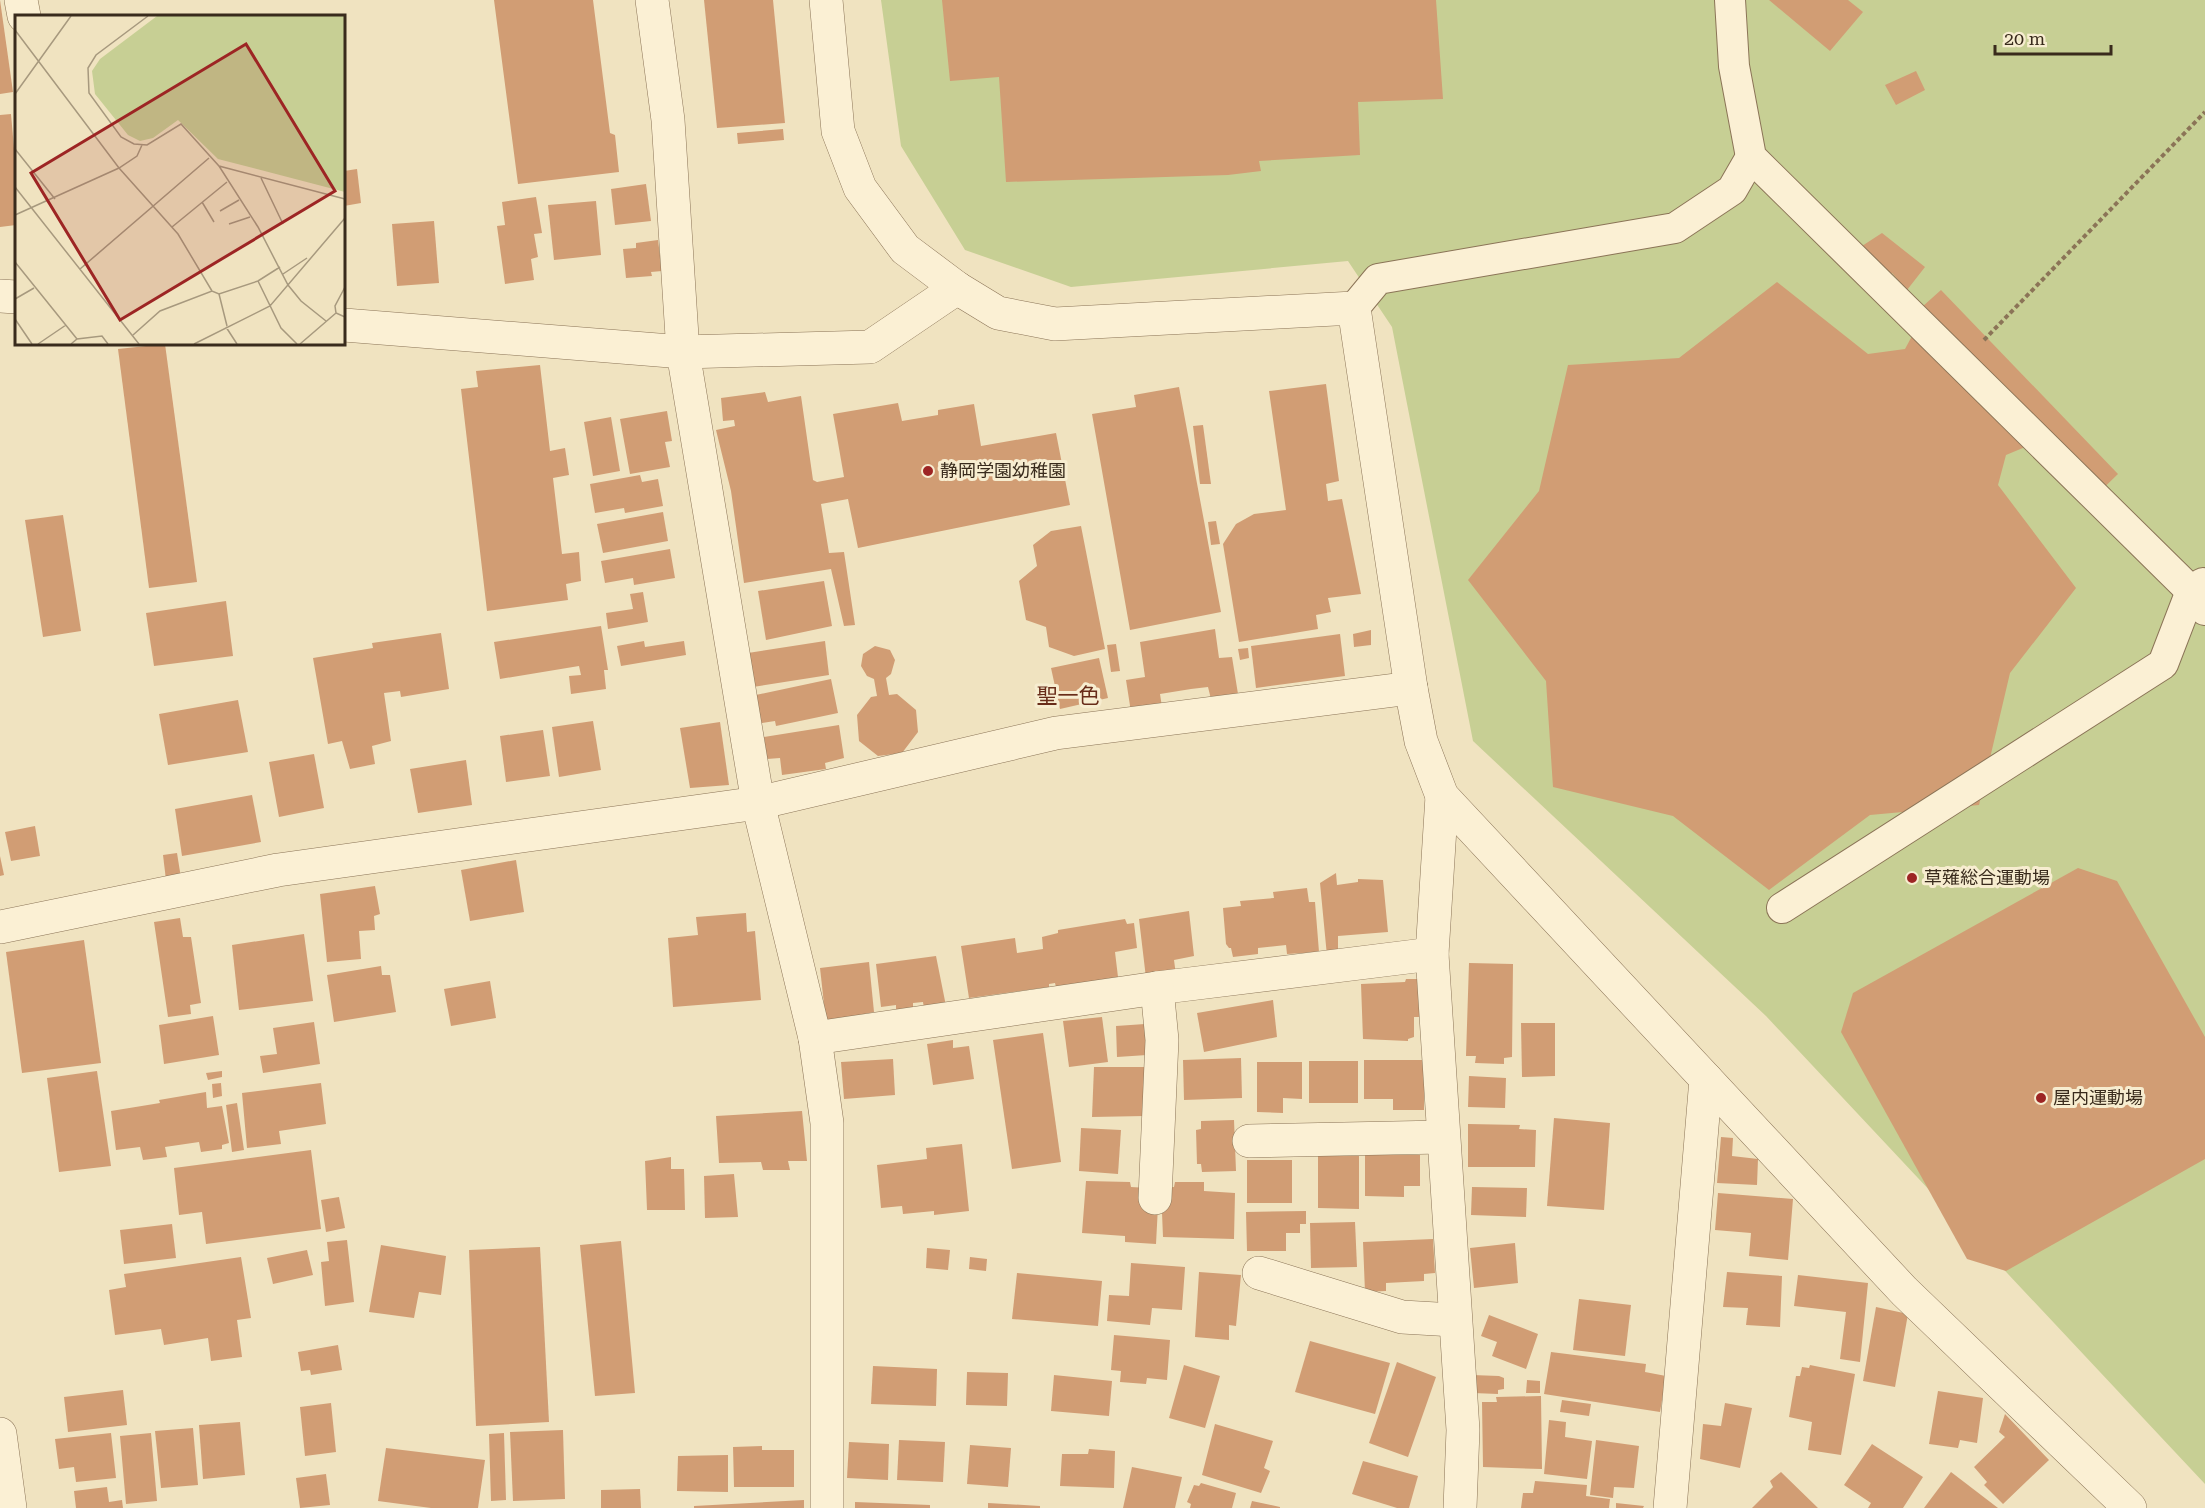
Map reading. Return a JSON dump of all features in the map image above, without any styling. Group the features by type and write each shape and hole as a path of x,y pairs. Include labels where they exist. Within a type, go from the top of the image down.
{"street":[{"path":"21,0 24,15"},
{"path":"652,0 668,120 683,352 758,803 815,1038 827,1123 827,1508"},
{"path":"826,0 838,131 860,188 905,249 957,288 998,313 1055,324 1354,308 1378,279 1675,228 1732,190 1751,157"},
{"path":"1730,0 1734,66 1751,157 1960,364 2200,594 2163,664 1782,908"},
{"path":"345,325 683,352 870,346 957,288"},
{"path":"0,296 15,297"},
{"path":"1354,308 1411,688 1421,741 1442,796 1904,1292 2130,1508"},
{"path":"0,927 278,870 758,803 1056,733 1411,688"},
{"path":"1442,796 1432,954 1442,1137 1463,1430 1460,1508"},
{"path":"815,1038 1157,988 1432,954"},
{"path":"1155,1198 1162,1040 1157,988"},
{"path":"1670,1508 1706,1079"},
{"path":"1250,1141 1442,1137"},
{"path":"1259,1273 1402,1317 1454,1320"},
{"path":"0,1434 10,1508"}],"path":[{"path":"1960,364 2205,112"}],"green space":[{"name":"草薙総合運動場","path":"881,0 2205,0 2205,1484 1766,1016 1473,741 1392,327 1348,261 1071,287 965,250 901,146"}],"building":[{"path":"0,0 13,92 0,94"},
{"path":"494,0 593,0 610,133 615,135 619,172 518,184"},
{"path":"704,0 773,0 785,123 717,128"},
{"path":"942,0 1436,0 1443,99 1358,102 1360,155 1259,161 1261,171 1228,175 1006,182 999,77 950,81"},
{"path":"1769,0 1848,0 1863,12 1830,51"},
{"path":"1916,71 1925,90 1896,105 1885,85"},
{"path":"11,114 15,160 15,225 0,227 0,115"},
{"path":"783,129 784,140 738,144 737,133"},
{"path":"357,169 361,203 345,206 345,171"},
{"path":"646,184 651,221 615,225 611,189"},
{"path":"536,197 542,233 534,234 538,257 531,259 534,280 505,284 497,226 505,225 502,202"},
{"path":"596,201 601,255 554,260 548,205"},
{"path":"434,221 439,283 397,286 392,224"},
{"path":"1882,233 1925,267 1907,290 1892,273 1884,281 1862,264 1862,246"},
{"path":"658,240 662,271 651,272 652,276 626,278 623,249 636,248 636,243"},
{"path":"1777,282 1868,354 1905,349 1919,323 1913,315 1941,290 2118,474 2088,503 2030,445 2006,455 1998,485 2076,588 2010,673 1979,805 1870,815 1769,890 1673,816 1553,787 1546,681 1468,580 1539,491 1568,365 1679,358"},
{"path":"165,345 197,582 149,588 118,349"},
{"path":"540,365 550,451 565,448 569,475 553,478 562,554 579,552 581,581 566,584 568,600 487,611 461,389 478,387 476,371"},
{"path":"1326,384 1339,481 1326,484 1328,501 1342,499 1361,594 1328,598 1331,612 1316,615 1318,629 1239,642 1223,544 1236,524 1254,514 1286,510 1269,391"},
{"path":"1179,387 1221,612 1130,630 1092,414 1136,407 1134,395"},
{"path":"765,392 768,402 801,396 813,480 817,482 844,477 833,414 898,403 902,421 938,415 938,410 974,404 981,446 1056,433 1070,505 858,548 848,499 821,504 829,553 844,552 855,625 844,626 831,569 744,583 731,491 716,430 735,426 734,420 723,421 721,398"},
{"path":"667,411 672,441 665,442 670,467 630,474 620,419"},
{"path":"611,417 620,471 593,476 584,422"},
{"path":"1203,425 1211,484 1200,484 1193,426"},
{"path":"640,475 642,482 658,479 663,506 625,513 624,508 595,513 590,484"},
{"path":"663,512 668,541 603,553 597,524"},
{"path":"63,515 81,631 43,637 25,520"},
{"path":"1216,521 1220,544 1211,545 1208,522"},
{"path":"1081,526 1105,649 1074,656 1049,647 1046,627 1026,620 1019,581 1037,566 1033,545 1051,531"},
{"path":"670,549 675,578 634,585 633,578 605,583 601,561"},
{"path":"824,581 832,626 766,640 758,591"},
{"path":"643,592 648,622 608,629 606,613 633,609 630,594"},
{"path":"226,601 233,656 154,666 146,613"},
{"path":"601,626 608,670 604,670 606,689 571,694 569,676 581,675 579,666 500,679 494,642"},
{"path":"1215,629 1219,658 1232,657 1238,694 1211,699 1208,687 1160,694 1162,707 1131,712 1126,680 1145,677 1140,642"},
{"path":"1371,630 1371,645 1354,647 1353,634"},
{"path":"441,633 449,689 401,697 400,691 384,693 391,741 372,746 375,764 350,769 342,741 328,744 313,658 373,648 372,643"},
{"path":"1340,634 1345,676 1256,688 1251,646"},
{"path":"644,641 645,647 684,641 686,655 621,666 617,646"},
{"path":"825,641 829,675 753,687 748,653"},
{"path":"1116,644 1120,671 1111,672 1107,645"},
{"path":"875,646 890,650 895,660 891,674 886,678 889,695 897,694 916,710 918,732 902,753 878,756 859,741 857,715 871,697 877,696 874,679 867,676 861,666 863,654"},
{"path":"1248,648 1249,658 1240,660 1238,649"},
{"path":"1099,658 1108,698 1060,709 1051,668"},
{"path":"831,679 838,713 776,726 775,721 756,724 751,696"},
{"path":"238,700 248,752 168,765 159,714"},
{"path":"593,721 601,770 559,777 552,727"},
{"path":"720,722 729,785 690,788 680,728"},
{"path":"839,725 844,758 825,763 826,769 782,775 780,758 767,759 764,737"},
{"path":"543,730 550,776 506,782 500,736"},
{"path":"314,754 324,808 279,817 269,762"},
{"path":"466,760 472,805 418,813 410,769"},
{"path":"252,795 261,842 182,856 175,809"},
{"path":"35,826 40,856 11,861 5,832"},
{"path":"177,853 181,878 166,880 163,855"},
{"path":"0,856 4,875 0,876"},
{"path":"516,860 524,912 470,921 461,870"},
{"name":"屋内運動場","path":"2078,868 2117,881 2205,1037 2205,1159 2006,1271 1967,1259 1841,1032 1853,993"},
{"path":"1336,873 1337,885 1358,882 1358,879 1383,880 1388,932 1338,936 1338,954 1327,956 1320,883"},
{"path":"375,886 380,914 374,916 375,930 359,931 361,959 327,962 320,894"},
{"path":"1307,888 1309,902 1315,902 1319,952 1287,954 1286,945 1258,948 1258,954 1233,957 1231,948 1226,944 1223,908 1241,906 1240,901 1274,898 1273,892"},
{"path":"1189,911 1194,956 1174,960 1176,975 1146,978 1139,919"},
{"path":"746,913 747,932 755,931 761,1000 673,1007 668,938 698,935 696,917"},
{"path":"180,918 183,937 191,937 201,1003 190,1005 191,1014 168,1017 154,922"},
{"path":"1125,919 1127,924 1134,923 1137,948 1115,952 1118,977 1056,987 1055,983 1049,984 1049,987 969,998 961,946 1015,938 1017,953 1043,949 1042,937 1058,933 1058,930"},
{"path":"304,934 313,1001 239,1010 232,945"},
{"path":"84,940 101,1063 22,1073 6,952"},
{"path":"936,956 946,1006 924,1009 923,1002 913,1003 913,1013 896,1015 896,1005 881,1007 876,964"},
{"path":"869,962 874,1012 826,1022 820,968"},
{"path":"1469,963 1513,964 1512,1057 1504,1058 1504,1064 1475,1063 1476,1056 1466,1056"},
{"path":"381,966 382,975 390,975 396,1012 334,1022 327,975"},
{"path":"1406,979 1420,979 1420,1017 1414,1017 1414,1037 1408,1041 1363,1039 1361,984 1405,982"},
{"path":"490,981 496,1018 451,1026 444,989"},
{"path":"1273,1000 1277,1037 1204,1052 1197,1013"},
{"path":"213,1016 219,1055 164,1064 159,1025"},
{"path":"1102,1017 1108,1062 1069,1067 1063,1021"},
{"path":"314,1022 320,1064 263,1073 260,1056 277,1054 273,1028"},
{"path":"1521,1023 1555,1023 1555,1076 1522,1077"},
{"path":"1145,1024 1147,1055 1117,1057 1116,1026"},
{"path":"1043,1033 1061,1162 1012,1169 993,1040"},
{"path":"953,1040 953,1048 969,1046 974,1079 933,1085 927,1044"},
{"path":"1241,1058 1242,1098 1184,1100 1183,1060"},
{"path":"893,1059 895,1095 844,1099 841,1062"},
{"path":"1364,1060 1424,1060 1424,1110 1393,1110 1393,1099 1364,1099"},
{"path":"1309,1061 1358,1061 1358,1103 1309,1103"},
{"path":"1257,1062 1302,1062 1302,1099 1283,1098 1283,1113 1257,1112"},
{"path":"1094,1067 1146,1067 1145,1116 1092,1117"},
{"path":"97,1071 111,1166 59,1172 47,1078"},
{"path":"222,1071 222,1077 208,1080 206,1073"},
{"path":"1469,1076 1506,1078 1505,1108 1468,1107"},
{"path":"221,1083 222,1096 213,1098 212,1084"},
{"path":"321,1083 326,1124 279,1131 281,1144 247,1148 242,1093"},
{"path":"206,1092 207,1108 222,1106 229,1143 222,1145 222,1149 201,1152 199,1142 165,1147 167,1157 143,1160 140,1147 116,1150 111,1111"},
{"path":"237,1103 244,1150 232,1152 226,1105"},
{"path":"802,1111 807,1161 788,1161 790,1170 763,1170 761,1162 719,1163 716,1116"},
{"path":"1554,1118 1610,1123 1604,1210 1547,1206"},
{"path":"1234,1120 1236,1171 1202,1172 1201,1164 1197,1164 1196,1130 1201,1129 1201,1121"},
{"path":"1468,1124 1520,1125 1519,1129 1536,1130 1535,1167 1468,1167"},
{"path":"1081,1128 1121,1130 1118,1174 1079,1171"},
{"path":"1721,1137 1733,1138 1732,1156 1758,1159 1757,1185 1717,1183"},
{"path":"962,1144 969,1211 934,1215 934,1211 903,1214 902,1206 881,1208 877,1165 927,1159 926,1148"},
{"path":"311,1150 321,1229 206,1244 202,1212 179,1215 174,1168"},
{"path":"1318,1155 1359,1156 1359,1209 1318,1208"},
{"path":"1365,1155 1420,1155 1420,1186 1404,1186 1404,1197 1365,1196"},
{"path":"671,1157 671,1169 684,1169 685,1210 647,1210 645,1161"},
{"path":"1247,1160 1292,1160 1292,1203 1247,1203"},
{"path":"734,1174 738,1217 705,1218 704,1176"},
{"path":"1086,1181 1130,1182 1131,1187 1148,1188 1158,1206 1156,1244 1125,1242 1125,1236 1082,1233"},
{"path":"1175,1182 1204,1182 1204,1191 1235,1193 1234,1239 1163,1237 1161,1188 1174,1187"},
{"path":"1472,1187 1527,1188 1526,1217 1471,1215"},
{"path":"1718,1193 1793,1199 1788,1260 1749,1256 1751,1233 1715,1230"},
{"path":"339,1197 345,1228 326,1232 321,1200"},
{"path":"1306,1211 1306,1224 1300,1224 1300,1233 1286,1233 1286,1251 1247,1251 1246,1212"},
{"path":"1355,1222 1357,1267 1311,1268 1310,1223"},
{"path":"172,1224 176,1258 124,1264 120,1230"},
{"path":"1433,1239 1435,1273 1424,1274 1424,1281 1386,1283 1386,1291 1365,1292 1363,1242"},
{"path":"347,1240 354,1302 325,1306 321,1262 329,1261 327,1242"},
{"path":"621,1241 635,1393 595,1396 580,1245"},
{"path":"1515,1243 1518,1283 1474,1288 1470,1248"},
{"path":"381,1245 446,1256 441,1295 419,1292 414,1318 369,1312"},
{"path":"540,1247 549,1422 476,1426 469,1250"},
{"path":"927,1248 950,1250 948,1270 926,1268"},
{"path":"307,1250 313,1275 273,1284 267,1258"},
{"path":"241,1257 251,1318 237,1320 242,1357 211,1361 208,1338 164,1345 161,1329 115,1335 109,1290 126,1287 124,1274"},
{"path":"970,1257 987,1259 986,1271 969,1269"},
{"path":"1131,1263 1185,1267 1182,1310 1152,1308 1150,1325 1107,1321 1109,1295 1129,1296"},
{"path":"1199,1272 1241,1275 1236,1326 1229,1325 1229,1340 1195,1337"},
{"path":"1727,1272 1782,1276 1780,1327 1746,1325 1748,1308 1723,1307"},
{"path":"1017,1273 1102,1281 1098,1326 1012,1319"},
{"path":"1798,1275 1868,1283 1860,1362 1840,1359 1846,1312 1794,1306"},
{"path":"1579,1299 1631,1305 1625,1356 1573,1350"},
{"path":"1876,1307 1908,1314 1895,1387 1863,1381"},
{"path":"1489,1315 1538,1334 1526,1369 1492,1356 1497,1342 1481,1336"},
{"path":"1114,1335 1170,1340 1167,1380 1147,1378 1146,1384 1120,1382 1121,1371 1111,1370"},
{"path":"1310,1341 1390,1363 1375,1414 1295,1392"},
{"path":"338,1345 342,1370 311,1375 310,1370 301,1371 298,1352"},
{"path":"1551,1352 1646,1364 1645,1372 1666,1376 1660,1412 1544,1394"},
{"path":"1397,1362 1436,1377 1408,1457 1369,1443"},
{"path":"1184,1365 1220,1376 1205,1428 1169,1418"},
{"path":"1810,1365 1855,1374 1841,1455 1808,1450 1812,1422 1789,1417 1796,1376 1800,1376 1802,1367 1809,1368"},
{"path":"873,1366 937,1369 936,1406 871,1404"},
{"path":"967,1372 1008,1373 1007,1406 966,1405"},
{"path":"1054,1375 1112,1381 1109,1416 1051,1411"},
{"path":"1472,1375 1504,1378 1504,1389 1498,1390 1498,1394 1473,1393"},
{"path":"1527,1380 1540,1381 1540,1393 1526,1393"},
{"path":"123,1390 127,1425 68,1432 64,1397"},
{"path":"1938,1391 1983,1398 1977,1443 1960,1440 1958,1448 1929,1444"},
{"path":"1541,1396 1542,1469 1483,1467 1482,1402 1497,1402 1496,1397"},
{"path":"1562,1400 1591,1404 1589,1416 1560,1412"},
{"path":"331,1403 336,1452 305,1456 300,1407"},
{"path":"1725,1403 1752,1408 1740,1468 1700,1459 1703,1424 1721,1426"},
{"path":"2005,1414 2049,1460 2003,1504 1984,1485 1987,1482 1974,1467 2005,1437 1999,1432"},
{"path":"1549,1420 1566,1422 1565,1437 1592,1441 1587,1479 1544,1474"},
{"path":"240,1422 245,1475 203,1479 199,1425"},
{"path":"1215,1424 1273,1441 1264,1468 1270,1471 1261,1493 1202,1475"},
{"path":"193,1428 198,1485 161,1488 155,1431"},
{"path":"563,1430 565,1499 513,1501 510,1432"},
{"path":"111,1433 116,1478 76,1482 74,1467 59,1469 55,1439"},
{"path":"151,1433 157,1501 126,1504 120,1436"},
{"path":"504,1433 506,1500 491,1501 489,1434"},
{"path":"899,1440 945,1442 943,1482 897,1480"},
{"path":"1596,1440 1639,1446 1634,1488 1614,1487 1613,1498 1590,1495"},
{"path":"849,1442 889,1444 888,1480 847,1478"},
{"path":"1872,1444 1923,1477 1903,1508 1868,1508 1871,1503 1844,1485"},
{"path":"970,1445 1011,1448 1008,1487 967,1484"},
{"path":"762,1446 762,1450 794,1450 794,1487 734,1487 733,1447"},
{"path":"386,1448 485,1460 478,1508 431,1508 378,1501"},
{"path":"1089,1449 1115,1451 1114,1488 1060,1486 1062,1454 1088,1454"},
{"path":"728,1455 728,1492 677,1491 678,1456"},
{"path":"1363,1461 1418,1476 1409,1508 1397,1508 1352,1494"},
{"path":"1132,1467 1182,1477 1175,1508 1123,1508"},
{"path":"1781,1472 1818,1508 1752,1508 1773,1487 1770,1481"},
{"path":"1951,1472 1998,1508 1924,1508"},
{"path":"326,1474 330,1505 300,1508 296,1478"},
{"path":"1535,1481 1587,1485 1586,1496 1610,1499 1609,1508 1521,1508 1523,1493 1533,1493"},
{"path":"1201,1483 1236,1493 1232,1508 1190,1508 1191,1504 1187,1502 1194,1485 1199,1486"},
{"path":"107,1487 109,1502 122,1500 123,1508 76,1508 74,1491"},
{"path":"640,1489 641,1508 601,1508 601,1490"},
{"path":"804,1500 804,1508 694,1508 694,1506"},
{"path":"1252,1501 1280,1507 1280,1508 1250,1508"},
{"path":"855,1502 930,1505 930,1508 855,1508"},
{"path":"988,1503 1040,1506 1040,1508 988,1508"},
{"path":"1616,1503 1644,1506 1643,1508 1616,1508"}],"place":[{"name":"静岡学園幼稚園","path":"928,471"},
{"name":"草薙総合運動場","path":"1912,878"},
{"name":"屋内運動場","path":"2041,1098"}],"district":[{"name":"聖一色","path":"1068,696"}]}
